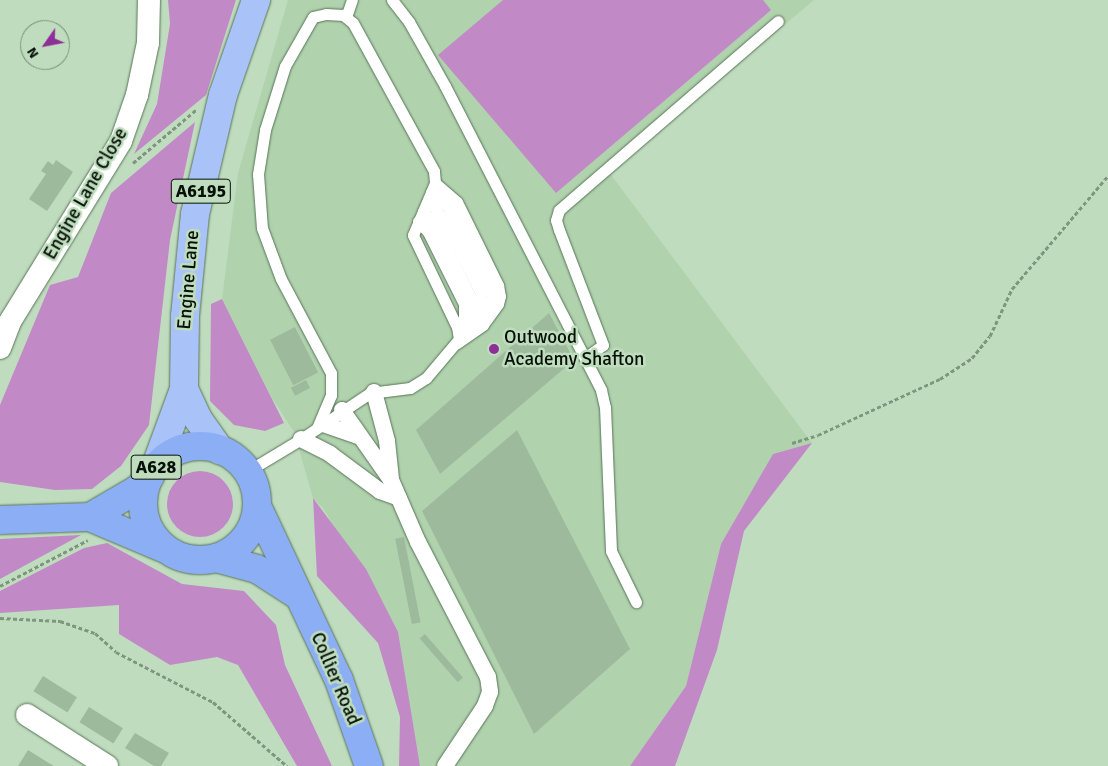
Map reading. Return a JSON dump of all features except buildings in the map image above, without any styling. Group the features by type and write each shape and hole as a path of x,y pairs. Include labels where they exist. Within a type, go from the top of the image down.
{"highway":[{"name":"A628","path":"90,517 138,489 165,458 184,448 206,446 220,450 248,471 255,488 257,506 254,523 245,539 232,551 216,558"},
{"name":"A628","path":"152,473 144,494 147,525 167,550"},
{"name":"Collier Road","path":"257,506 296,594 339,680 369,766"},
{"name":"A628","path":"0,520 90,517 190,559 216,558 256,569 296,594"}],"main road":[{"name":"Engine Lane","path":"152,473 184,389 185,316 195,214 223,95 256,0"},
{"name":"Engine Lane","path":"184,389 198,419 220,450"}],"street":[{"name":"Engine Lane Close","path":"0,348 11,320 121,141 137,95 148,43 149,0"},
{"path":"358,400 360,437 391,480"},
{"path":"358,400 376,455 391,480 398,498 488,677 490,692 485,706 445,766"},
{"path":"358,400 387,441 391,480"},
{"path":"320,426 360,437"},
{"path":"301,439 330,454 380,491 398,498"},
{"path":"27,715 107,766"}],"lane":[{"path":"346,17 352,0"},
{"path":"392,0 409,22 445,86 601,390 605,407 611,551 636,602"},
{"path":"320,426 331,395 331,373 281,279 265,236 258,174 265,130 278,83 307,25 313,17 326,14 346,17 353,23 434,172 427,202 413,235 418,250 457,333"},
{"path":"584,358 604,345 559,230 556,220 560,210 778,21"},
{"path":"427,202 456,202 498,285 500,296 498,304 483,325 457,333"},
{"path":"427,202 445,221 481,294 477,316 457,333"},
{"path":"248,471 301,439 358,400 410,388 426,378 457,333 466,315 466,310 428,232 427,202"}],"path":[{"path":"100,175 126,168 207,100 223,95"},
{"path":"792,443 818,435 940,379 972,358 990,336 1012,289 1108,176"},
{"path":"0,586 94,538 115,538 119,528"},
{"path":"0,618 60,621 95,633 116,652 213,702 287,766"}],"shaded area":[{"path":"168,0 236,0 206,95 134,154 157,104 170,24"},
{"name":"Outwood Academy Shafton","path":"288,0 814,0 609,172 812,443 773,454 721,544 686,686 630,766 420,766 397,632 323,508 313,498 294,432 272,398 222,299 238,173"},
{"path":"503,0 763,0 771,10 556,193 438,55"},
{"path":"195,122 170,240 149,425 121,466 92,489 55,490 0,482 0,405 50,285 78,277 111,193"},
{"path":"222,299 284,423 265,431 234,425 210,401 211,304"},
{"path":"812,443 744,531 717,650 675,766 630,766 686,686 721,544 773,454"},
{"path":"193,471 207,471 219,476 228,485 233,497 231,517 224,528 207,537 193,537 181,532 172,523 167,511 167,497 172,485 181,476"},
{"path":"313,498 366,569 398,632 420,766 399,766 400,717 378,643 317,576"},
{"path":"81,535 0,579 0,539"},
{"path":"107,543 182,584 244,591 276,625 285,665 332,766 297,766 238,665 217,657 170,665 119,634 119,605 0,613 0,591 84,548"}],"place":[{"name":"Outwood Academy Shafton","path":"494,349"}]}
